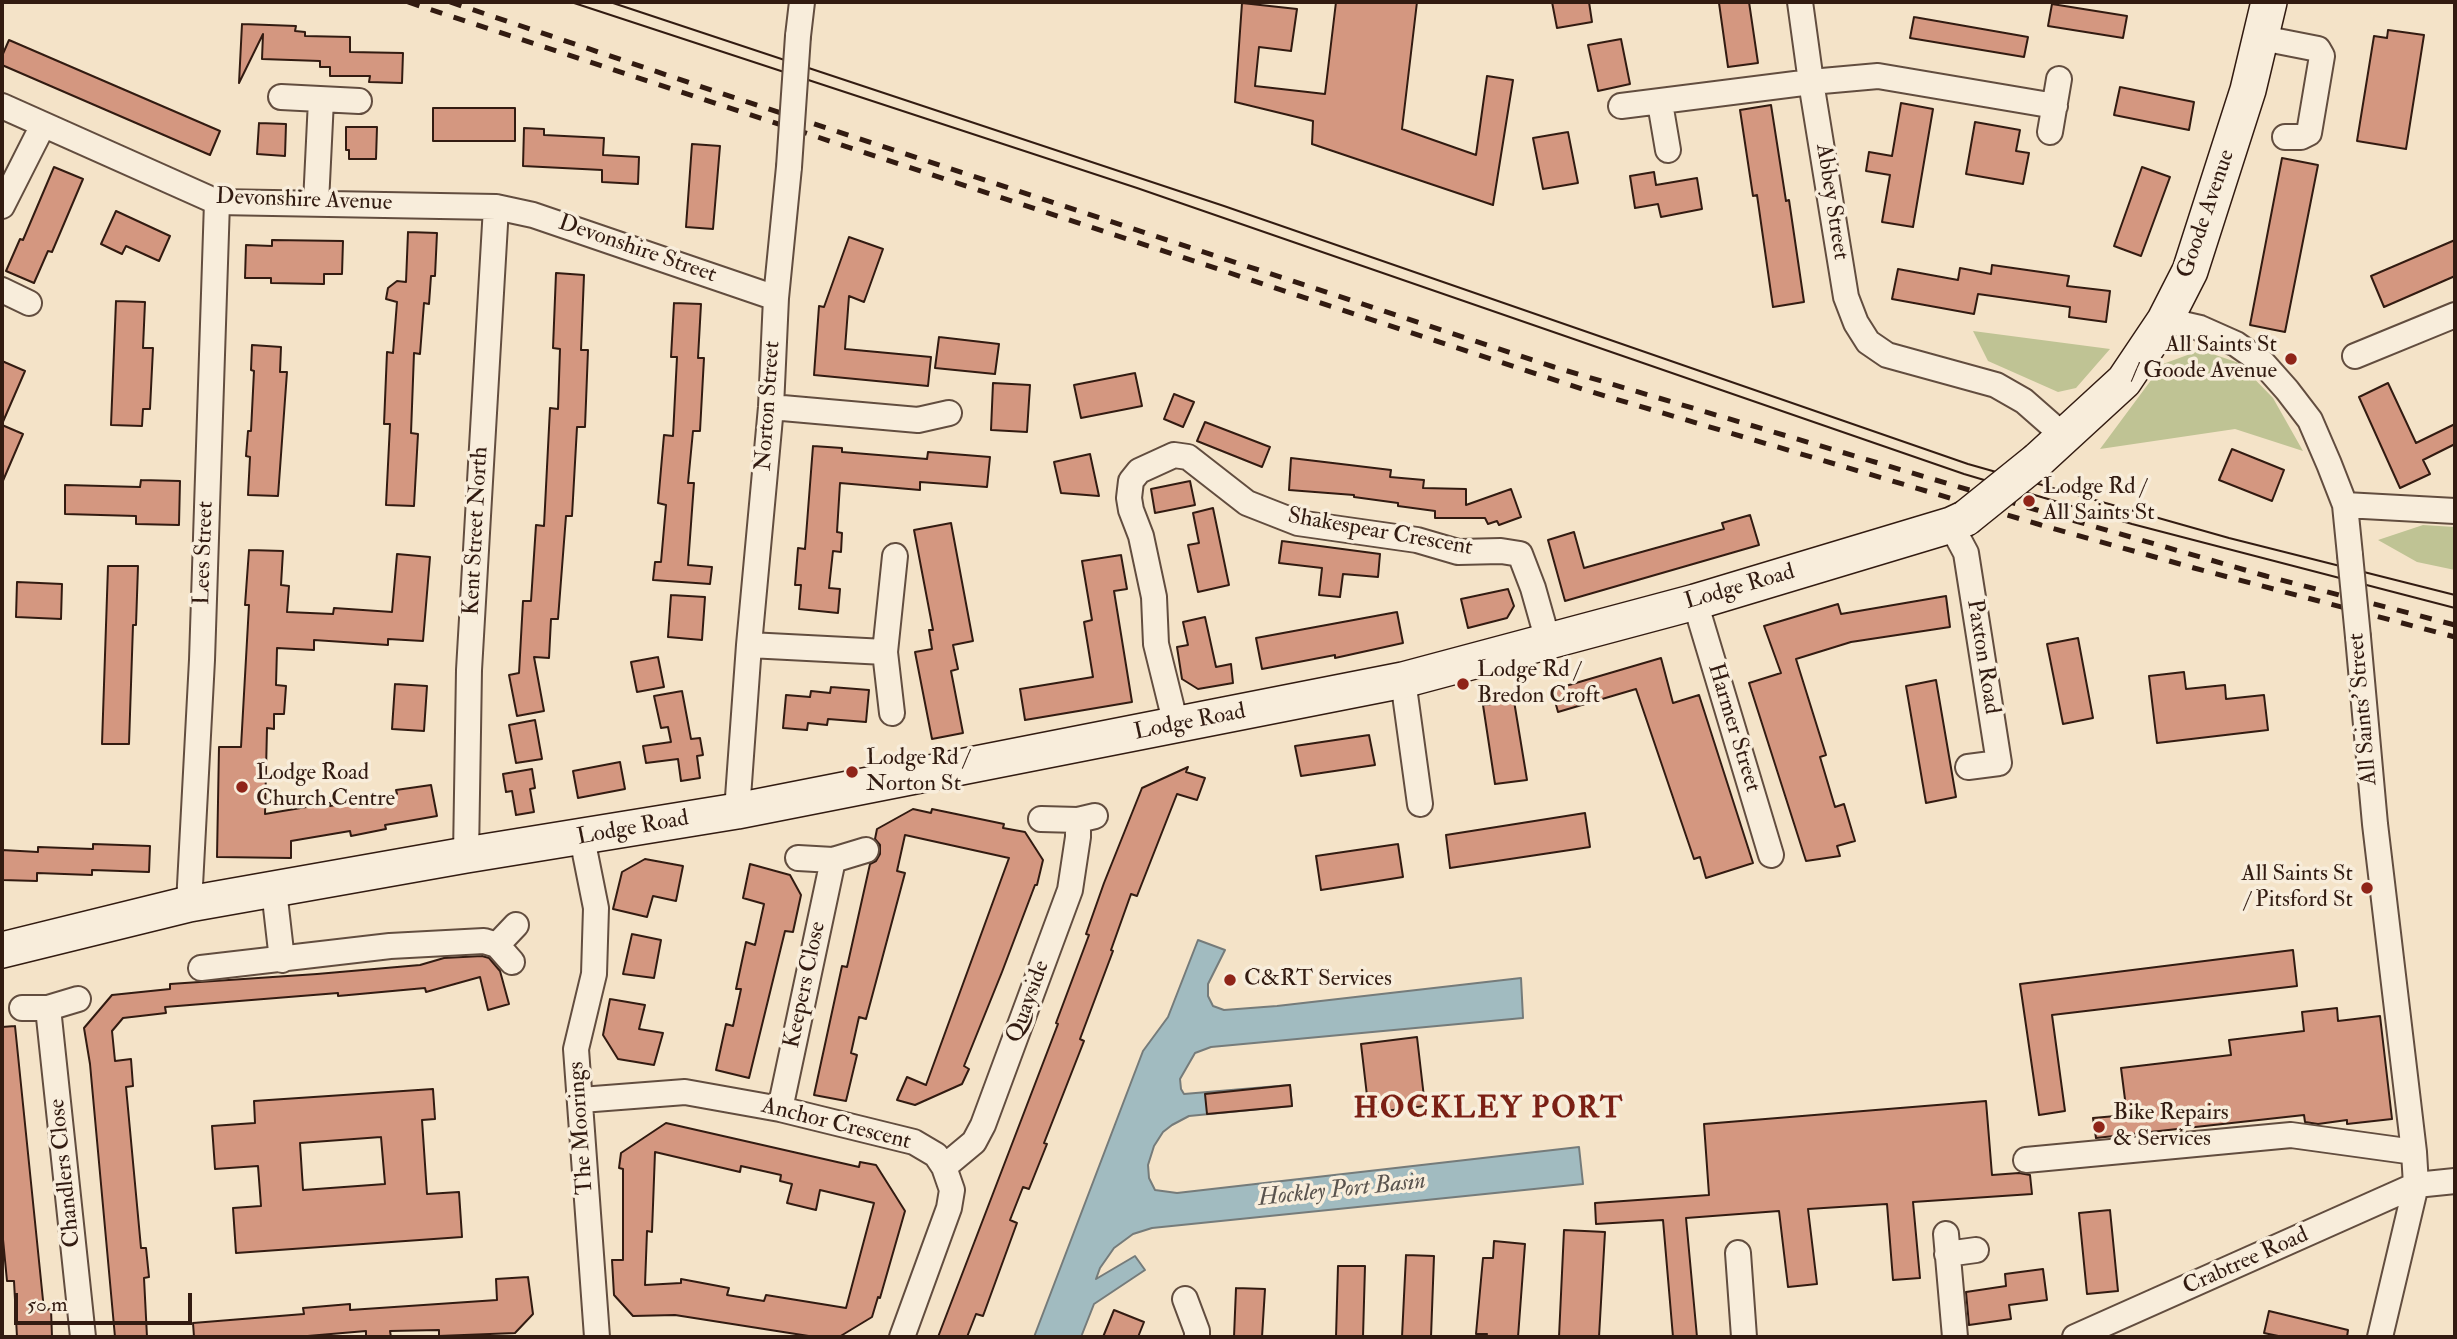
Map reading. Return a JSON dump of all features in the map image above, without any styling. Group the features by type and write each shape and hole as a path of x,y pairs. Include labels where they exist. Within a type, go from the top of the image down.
{"street":[{"name":"Norton Street","path":"737,811 771,407 776,298 802,2"},
{"name":"Abbey Street","path":"1800,2 1846,297 1856,323 1868,342 1887,355 1996,384 2024,401 2065,437"},
{"name":"Goode Avenue","path":"2065,437 2124,382 2165,320 2190,271 2249,90 2269,2"},
{"path":"2262,38 2318,49 2322,56 2308,133 2301,137 2285,137"},
{"path":"1620,106 1878,76 2055,106"},
{"path":"2050,132 2059,79"},
{"path":"281,97 359,101"},
{"path":"316,203 321,100"},
{"path":"1660,103 1668,150"},
{"name":"Devonshire Avenue","path":"2,106 218,202 496,207"},
{"path":"2,206 43,125"},
{"name":"Lees Street","path":"189,904 202,660 218,202"},
{"name":"Devonshire Street","path":"496,207 533,215 776,298"},
{"name":"Kent Street North","path":"466,855 469,670 496,207"},
{"path":"2,290 29,303"},
{"path":"2355,356 2455,315"},
{"name":"All Saints' Street","path":"2165,320 2200,328 2236,344 2263,363 2310,420 2345,505 2375,824 2416,1185 2380,1337"},
{"path":"771,407 918,420 949,413"},
{"name":"Lodge Road","path":"2,950 189,904 737,811 1403,680 1695,602 1958,522 2065,437"},
{"name":"Shakespear Crescent","path":"1175,725 1156,644 1154,597 1141,536 1130,510 1129,498 1131,481 1139,471 1174,455 1188,457 1247,503 1298,523 1417,540 1458,552 1501,551 1520,554 1534,588 1548,641"},
{"path":"2345,505 2455,511"},
{"name":"Paxton Road","path":"1958,522 1966,553 1999,762 1968,767"},
{"path":"892,713 885,652 895,556"},
{"name":"Harmer Street","path":"1695,602 1771,855"},
{"path":"749,645 885,652"},
{"path":"1403,680 1420,804"},
{"name":"Quayside","path":"944,1167 974,1142 983,1125 1070,890 1078,837 1086,818 1041,819"},
{"name":"The Moorings","path":"582,838 596,908 594,974 576,1049 597,1337"},
{"path":"798,858 833,860 866,850"},
{"name":"Keepers Close","path":"780,1110 833,860"},
{"path":"274,890 282,960"},
{"path":"201,968 390,946 484,941 505,954 516,925"},
{"path":"22,1008 48,1008 78,999"},
{"name":"Chandlers Close","path":"48,1008 83,1337"},
{"name":"Anchor Crescent","path":"581,1100 685,1092 780,1110 914,1143 936,1155 944,1167"},
{"path":"2026,1160 2291,1135 2414,1152"},
{"path":"902,1337 949,1208 952,1191 944,1167"},
{"name":"Crabtree Road","path":"2075,1337 2416,1185 2455,1181"},
{"path":"1955,1337 1947,1244 1976,1250"},
{"path":"1738,1254 1744,1337"},
{"path":"1185,1299 1197,1337"}],"green space":[{"path":"1973,331 2110,349 2076,388 2058,392 1988,361"},
{"path":"2201,350 2239,363 2273,398 2303,451 2235,429 2100,449 2163,364"},
{"path":"2423,525 2455,527 2455,570 2417,562 2378,540"}],"water":[{"name":"Hockley Port Basin","path":"1198,940 1225,950 1208,984 1208,996 1213,1006 1224,1010 1521,978 1523,1018 1211,1047 1195,1053 1180,1079 1184,1094 1290,1085 1292,1106 1189,1116 1172,1125 1163,1132 1154,1146 1148,1165 1149,1178 1155,1190 1177,1193 1579,1147 1583,1184 1152,1228 1133,1234 1114,1248 1100,1268 1096,1279 1135,1256 1145,1270 1094,1304 1081,1337 1034,1337 1143,1051 1168,1017"}],"building":[{"path":"1336,2 1417,2 1402,129 1476,155 1487,76 1513,80 1493,205 1312,144 1313,121 1235,102 1242,3 1297,9 1291,51 1259,47 1255,86 1325,94"},
{"path":"1552,2 1589,2 1592,22 1557,28"},
{"path":"1749,2 1758,63 1728,67 1719,3"},
{"path":"2052,4 2127,16 2123,38 2048,26"},
{"path":"1914,17 2028,37 2024,57 1910,38"},
{"path":"242,24 296,26 295,31 305,32 305,36 350,37 350,52 403,53 402,83 369,82 370,76 330,76 330,67 320,67 320,61 262,59 263,34 239,83"},
{"path":"2388,30 2424,35 2406,149 2357,141 2374,36 2387,38"},
{"path":"1621,39 1630,84 1598,91 1588,45"},
{"path":"9,40 220,131 210,155 2,65 2,56"},
{"path":"2120,87 2194,102 2189,130 2114,115"},
{"path":"1901,103 1933,109 1913,227 1882,222 1890,175 1866,171 1869,152 1892,156"},
{"path":"1771,105 1804,302 1773,307 1757,195 1753,196 1740,110"},
{"path":"433,108 515,108 515,141 433,141"},
{"path":"1975,122 2020,130 2016,151 2029,153 2023,184 1966,174"},
{"path":"259,123 286,124 285,156 257,154"},
{"path":"346,127 377,127 376,159 349,159 349,150 346,150"},
{"path":"524,128 544,129 544,135 604,138 603,155 639,157 638,184 602,182 602,170 523,166"},
{"path":"1568,132 1578,183 1543,189 1533,138"},
{"path":"692,144 720,146 713,229 686,227"},
{"path":"2282,158 2318,165 2285,332 2250,325"},
{"path":"54,167 83,179 52,252 48,251 34,283 6,271 20,239 23,240"},
{"path":"2142,167 2170,177 2141,256 2114,246"},
{"path":"1654,172 1656,185 1697,178 1702,209 1661,217 1658,204 1635,208 1630,176"},
{"path":"116,211 170,236 159,261 126,246 122,254 101,244"},
{"path":"408,232 437,233 435,276 431,276 429,304 424,303 420,354 414,353 411,433 418,434 414,506 386,505 390,424 384,424 387,352 393,353 397,302 386,299 388,288 397,281 406,282"},
{"path":"849,237 883,249 864,302 849,296 845,349 931,357 928,386 814,375 819,306 824,307"},
{"path":"272,240 343,241 342,274 324,274 324,284 271,283 271,278 245,278 246,245 272,246"},
{"path":"2455,240 2455,276 2384,307 2371,276"},
{"path":"1992,265 2069,276 2067,286 2110,291 2106,322 2069,317 2070,307 1978,294 1974,314 1892,299 1898,269 1958,280 1960,268 1991,274"},
{"path":"556,273 584,275 581,350 588,350 585,427 577,427 572,516 566,516 558,619 551,619 549,658 534,657 544,711 517,716 509,675 519,673 523,601 531,601 536,525 544,526 550,408 558,409 560,349 553,348"},
{"path":"116,301 145,302 143,348 153,348 150,409 143,409 142,426 111,425"},
{"path":"674,303 701,304 698,358 704,358 700,431 693,431 688,483 694,483 688,565 712,567 710,584 653,580 655,562 661,562 666,505 658,503 664,435 673,436 677,357 671,357"},
{"path":"939,337 999,344 995,374 935,368"},
{"path":"252,345 281,347 280,372 287,372 278,496 248,495 250,457 246,456 248,431 251,431 254,371 251,370"},
{"path":"2,361 25,371 2,424"},
{"path":"1135,373 1142,406 1081,418 1074,385"},
{"path":"993,383 1030,385 1027,432 991,430"},
{"path":"2388,383 2416,443 2455,424 2455,444 2423,460 2430,474 2400,488 2359,397"},
{"path":"1174,394 1194,402 1183,427 1164,419"},
{"path":"1205,422 1270,447 1262,467 1197,441"},
{"path":"2,425 23,434 2,483"},
{"path":"813,446 842,448 842,452 927,459 928,452 990,457 987,487 920,482 920,490 840,483 837,532 842,533 841,552 833,551 829,588 840,589 838,613 799,609 801,585 795,585 798,548 805,549"},
{"path":"2232,449 2284,470 2272,501 2219,480"},
{"path":"1090,454 1099,496 1061,493 1054,462"},
{"path":"1291,458 1391,470 1390,477 1424,480 1423,488 1466,489 1466,505 1511,489 1521,517 1499,525 1497,521 1488,524 1485,518 1435,518 1435,511 1398,506 1398,503 1354,495 1289,490"},
{"path":"141,480 180,481 179,525 136,524 136,516 65,514 65,485 140,487"},
{"path":"1190,481 1195,505 1155,513 1151,489"},
{"path":"1213,508 1229,585 1198,592 1188,545 1199,543 1193,513"},
{"path":"1750,515 1759,545 1565,601 1548,540 1574,532 1584,568 1724,529 1722,523"},
{"path":"951,523 973,641 953,645 958,669 951,671 963,733 932,739 915,652 932,649 929,630 933,630 914,530"},
{"path":"1282,541 1380,554 1378,577 1343,574 1340,597 1319,595 1322,568 1279,563"},
{"path":"249,550 283,551 281,585 289,586 287,612 333,614 334,608 392,612 397,554 430,557 423,641 388,639 388,645 314,640 314,650 277,648 276,685 286,686 284,714 274,714 274,729 267,728 265,814 330,803 330,806 397,794 396,790 431,785 437,816 385,825 386,829 351,836 350,831 291,841 291,858 217,857 219,747 241,747 249,605 245,605"},
{"path":"1121,555 1127,589 1114,591 1132,702 1025,720 1020,689 1093,677 1084,622 1092,620 1082,561"},
{"path":"108,566 138,566 129,744 102,744"},
{"path":"17,582 62,584 61,619 16,617"},
{"path":"1508,589 1514,606 1507,618 1468,628 1461,599"},
{"path":"671,595 705,597 702,640 668,637"},
{"path":"1946,596 1950,627 1851,642 1796,659 1826,755 1820,757 1835,807 1844,804 1855,841 1837,846 1840,856 1806,861 1749,683 1781,673 1764,626 1838,604 1841,614"},
{"path":"1397,612 1403,643 1335,658 1335,655 1262,669 1256,638"},
{"path":"1205,617 1216,667 1231,664 1233,683 1198,689 1182,679 1177,647 1188,645 1183,622"},
{"path":"2078,638 2093,718 2063,724 2047,644"},
{"path":"658,657 664,687 637,692 631,662"},
{"path":"1661,658 1673,703 1699,695 1753,863 1706,878 1700,857 1694,859 1636,689 1558,712 1552,690"},
{"path":"2184,672 2186,689 2225,685 2226,699 2264,695 2268,730 2157,743 2149,676"},
{"path":"1936,680 1956,797 1926,803 1906,686"},
{"path":"395,684 427,686 424,731 392,729"},
{"path":"831,687 869,690 866,722 828,719 827,725 808,723 807,730 783,728 786,695 810,697 811,691 830,693"},
{"path":"682,691 691,739 700,738 703,755 697,756 700,778 681,781 678,759 646,763 643,746 671,742 668,727 661,728 654,696"},
{"path":"1514,701 1527,780 1495,784 1483,705"},
{"path":"535,720 542,759 516,763 509,725"},
{"path":"1369,735 1375,765 1301,776 1295,746"},
{"path":"620,762 625,789 578,798 573,771"},
{"path":"1188,767 1186,772 1205,778 1197,800 1177,794 1137,896 1131,894 1080,1039 1084,1041 1044,1143 1047,1144 1029,1189 1023,1187 1010,1220 1017,1223 983,1316 976,1314 967,1337 938,1337 1058,1024 1056,1023 1089,935 1086,934 1104,883 1142,788"},
{"path":"532,769 535,788 530,789 534,812 516,815 512,791 506,792 503,774"},
{"path":"913,809 931,813 932,809 1004,824 1003,828 1025,832 1043,860 1037,885 964,1066 969,1069 962,1084 915,1105 897,1100 907,1077 926,1085 1009,858 905,835 897,871 905,873 866,1019 859,1017 851,1053 857,1055 846,1101 814,1095 842,966 847,967 870,864 876,861 880,854 880,845 875,839 877,829"},
{"path":"1585,813 1590,847 1450,868 1446,835"},
{"path":"93,844 150,846 149,872 92,870 92,875 37,873 37,881 2,880 2,850 38,852 38,847 93,849"},
{"path":"1398,844 1403,877 1321,890 1316,856"},
{"path":"645,859 683,866 676,901 653,896 647,917 613,909 622,872"},
{"path":"750,864 790,875 801,895 793,932 785,931 749,1078 716,1070 726,1024 733,1026 741,989 736,989 746,942 755,945 764,904 743,898"},
{"path":"632,934 661,940 654,978 623,974"},
{"path":"2293,950 2297,986 2052,1015 2065,1111 2039,1115 2020,984"},
{"path":"444,958 489,958 500,971 509,1004 488,1010 480,977 426,992 425,988 338,996 338,993 165,1007 166,1013 123,1018 112,1031 115,1061 131,1059 133,1086 126,1087 141,1248 146,1248 149,1277 144,1278 147,1337 115,1337 90,1064 84,1028 112,995 170,989 170,984 420,965"},
{"path":"610,999 645,1005 639,1029 663,1033 654,1065 618,1059 603,1035"},
{"path":"2337,1008 2338,1021 2380,1016 2392,1119 2318,1124 2305,1122 2304,1115 2096,1138 2093,1118 2127,1115 2121,1068 2231,1055 2229,1040 2304,1031 2302,1012"},
{"path":"15,1026 44,1310 51,1309 52,1337 17,1337 14,1281 7,1281 2,1229 2,1027"},
{"path":"1417,1037 1425,1106 1369,1113 1361,1044"},
{"path":"1290,1085 1292,1106 1207,1114 1205,1094"},
{"path":"433,1089 435,1119 422,1120 427,1194 459,1192 462,1237 236,1253 233,1208 261,1206 258,1166 215,1169 212,1126 255,1123 254,1101","holes":["381,1137 385,1184 303,1190 300,1143"]},
{"path":"1986,1101 1992,1175 2030,1175 2032,1194 1913,1202 1920,1278 1893,1280 1887,1204 1808,1209 1817,1284 1788,1287 1779,1211 1686,1218 1697,1337 1673,1337 1663,1220 1596,1224 1595,1203 1709,1195 1704,1124"},
{"path":"666,1123 859,1167 860,1162 876,1165 905,1211 872,1317 839,1337 815,1337 675,1315 633,1316 614,1295 612,1260 623,1260 623,1169 619,1168 621,1153","holes":["655,1152 740,1172 741,1166 781,1175 780,1181 792,1184 787,1203 816,1210 820,1190 874,1203 846,1308 766,1295 764,1301 727,1295 729,1288 681,1279 681,1283 645,1285 647,1231 652,1232"]},
{"path":"2110,1210 2118,1291 2087,1294 2079,1213"},
{"path":"1564,1230 1605,1232 1599,1337 1559,1337"},
{"path":"1494,1241 1525,1244 1518,1337 1486,1337 1487,1334 1476,1334 1483,1258 1493,1258"},
{"path":"1406,1255 1434,1256 1431,1337 1402,1337"},
{"path":"1338,1266 1365,1266 1363,1337 1336,1337"},
{"path":"2043,1269 2047,1300 2009,1305 2011,1319 1969,1325 1966,1292 2006,1286 2005,1274"},
{"path":"528,1277 533,1314 515,1333 439,1336 439,1330 390,1331 391,1337 366,1337 366,1331 296,1337 194,1337 193,1323 304,1314 303,1308 350,1304 350,1310 497,1300 496,1279"},
{"path":"1236,1288 1265,1289 1262,1337 1234,1337"},
{"path":"1114,1310 1144,1322 1138,1337 1103,1337"},
{"path":"2269,1311 2348,1330 2347,1337 2283,1337 2264,1333"}],"tram line":[{"path":"571,2 1137,188 1964,474 2132,524 2455,608"},
{"path":"610,2 1224,206 1968,464 2229,538 2455,595"}],"railway":[{"path":"408,2 1585,390 2041,525 2455,637"},
{"path":"450,2 1554,367 2266,576 2455,625"}],"place":[{"name":"All Saints St / Goode Avenue","path":"2291,359"},
{"name":"Lodge Rd / All Saints St","path":"2029,501"},
{"name":"Lodge Rd / Bredon Croft","path":"1463,684"},
{"name":"Lodge Rd / Norton St","path":"852,772"},
{"name":"Lodge Road Church Centre","path":"242,787"},
{"name":"All Saints St / Pitsford St","path":"2367,888"},
{"name":"C&RT Services","path":"1230,980"},
{"name":"Bike Repairs & Services","path":"2099,1127"}],"district":[{"name":"HOCKLEY PORT","path":"1489,1111"}]}
